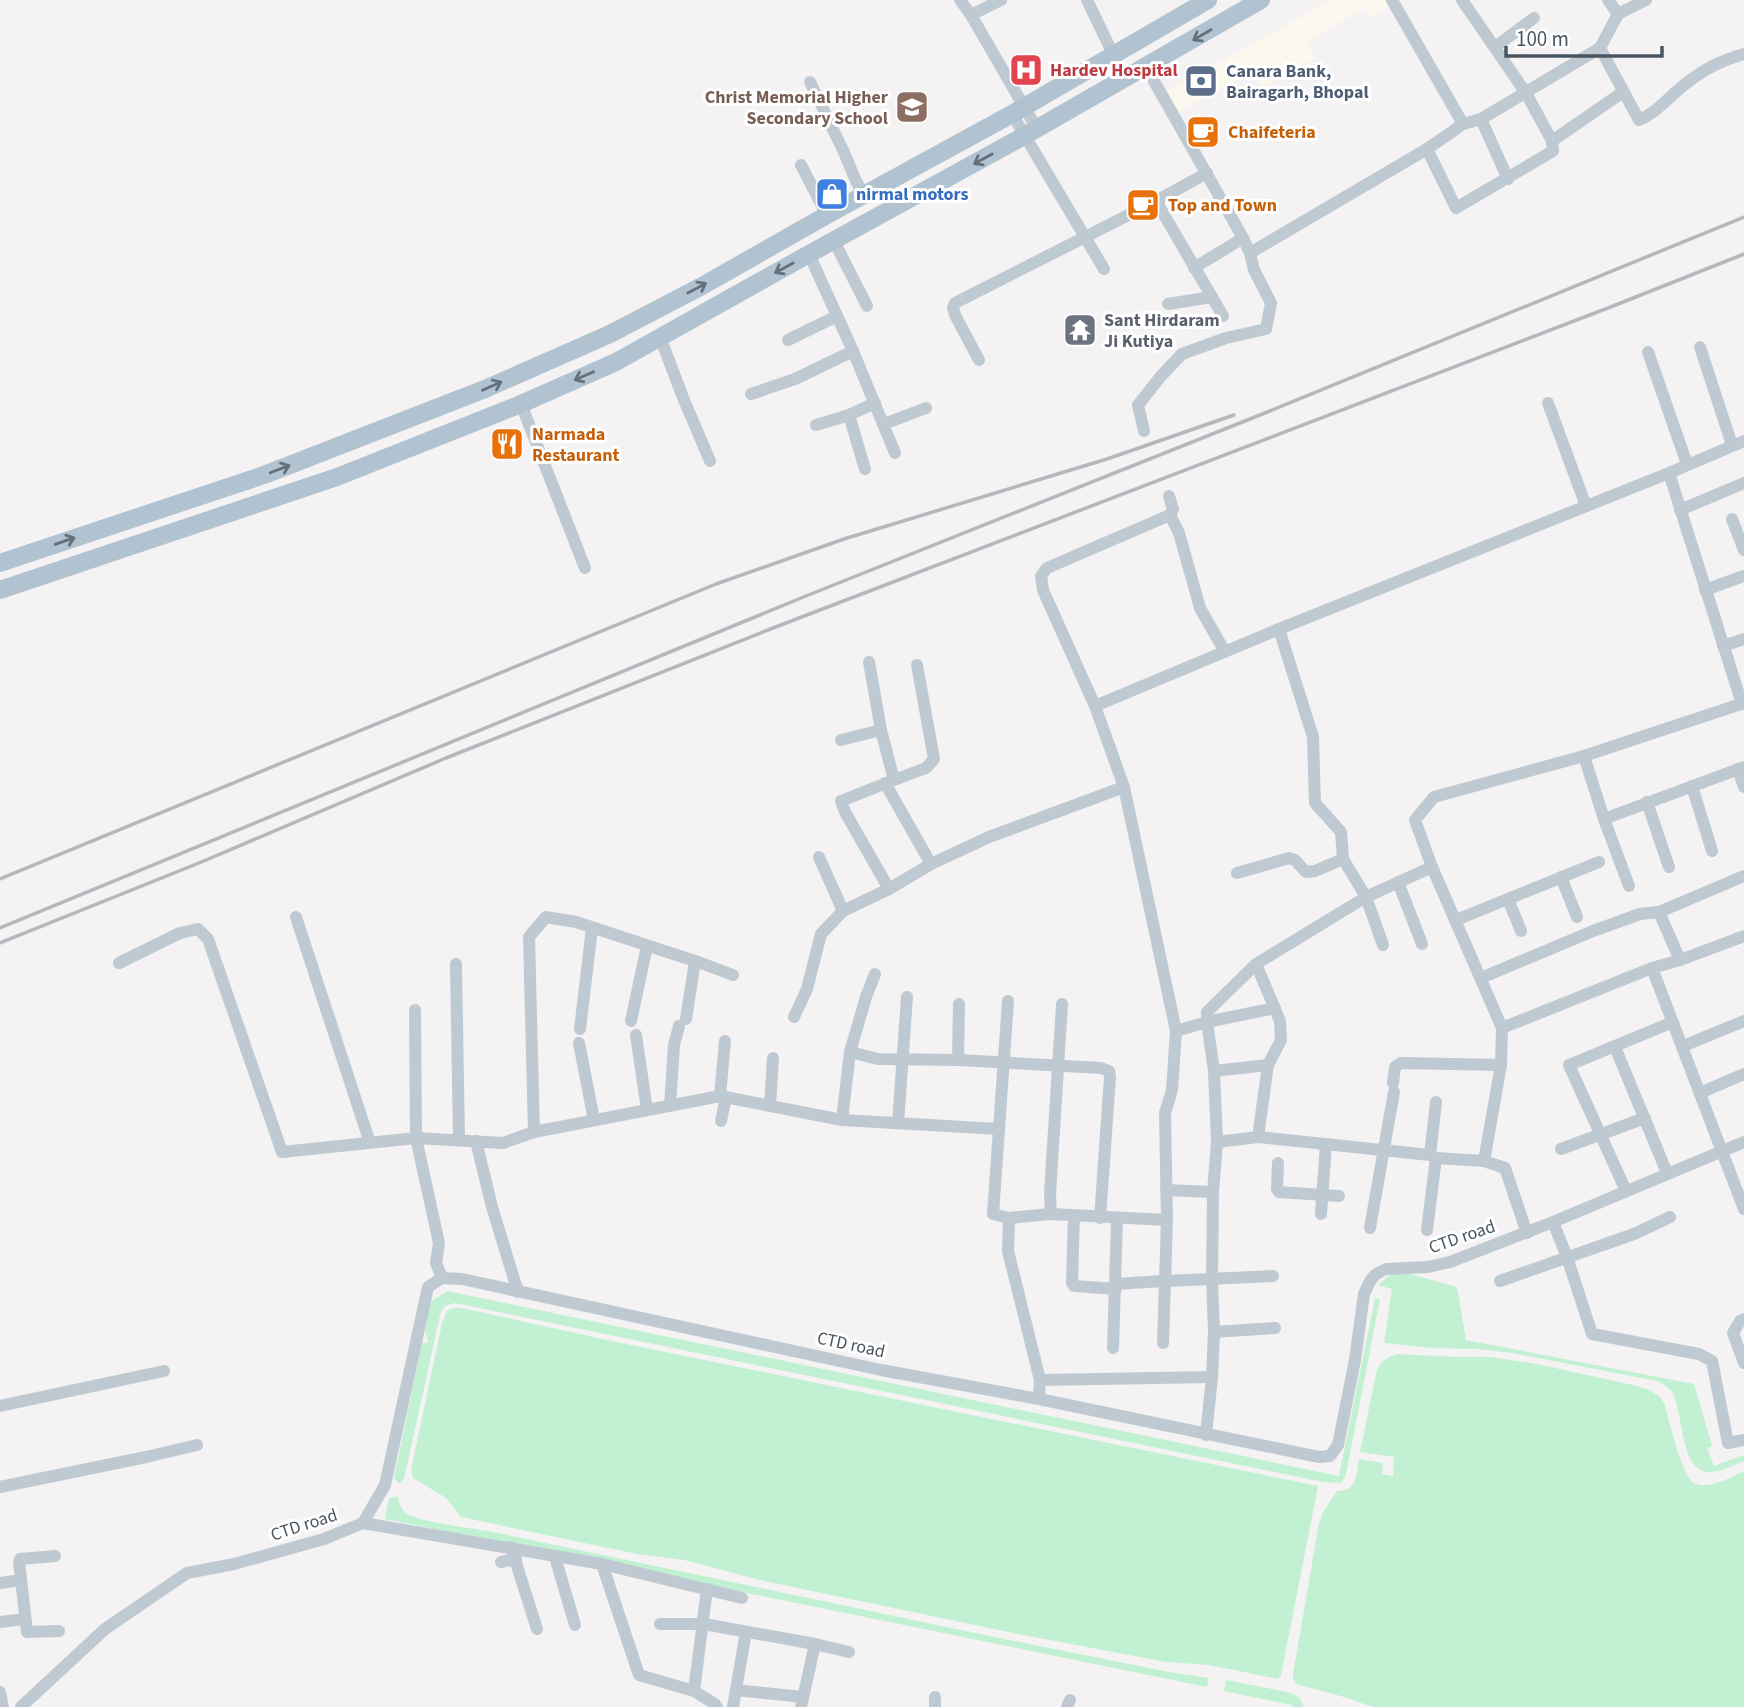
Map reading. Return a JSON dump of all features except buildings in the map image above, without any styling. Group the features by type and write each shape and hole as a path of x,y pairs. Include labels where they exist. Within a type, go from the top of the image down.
{"main road":[{"path":"0,563 264,475 485,389 610,334 1018,111 1208,0"},
{"path":"0,590 337,477 522,404 616,362 1030,133 1261,0"}],"street":[{"path":"960,0 971,15 1018,111 1104,269"},
{"path":"971,15 1001,0"},
{"path":"1087,0 1113,54"},
{"path":"1392,0 1464,124"},
{"path":"1427,149 1456,208 1553,151 1552,141 1526,93 1462,0"},
{"path":"1608,0 1618,14"},
{"path":"1250,253 1427,149 1464,124 1481,119 1600,48 1618,14 1646,0"},
{"path":"1494,47 1534,18"},
{"path":"1600,48 1639,120 1648,116 1685,84 1718,62 1744,54"},
{"path":"1144,431 1138,405 1182,354 1226,338 1266,329 1271,303 1254,270 1243,238 1146,67"},
{"path":"810,82 864,195"},
{"path":"1552,141 1623,92"},
{"path":"1481,119 1508,179"},
{"path":"801,165 827,215"},
{"path":"979,360 955,315 955,303 1207,173"},
{"path":"1156,201 1223,316"},
{"path":"1194,268 1243,238"},
{"path":"834,241 867,306"},
{"path":"809,254 895,453"},
{"path":"1168,304 1212,297"},
{"path":"788,340 837,316"},
{"path":"660,337 710,461"},
{"path":"1095,706 1738,443 1700,347"},
{"path":"751,394 795,379 853,351"},
{"path":"1648,352 1687,464"},
{"path":"816,425 849,415 875,403"},
{"path":"1548,403 1586,506"},
{"path":"522,404 585,568"},
{"path":"884,424 926,408"},
{"path":"849,415 865,469"},
{"path":"1484,1161 1501,1065 1502,1028 1432,867 1415,820 1434,797 1584,756 1743,704 1669,473"},
{"path":"1680,510 1744,483"},
{"path":"1163,1343 1167,1220 1165,1113 1172,1090 1177,1031 1124,787 1095,706 1043,590 1041,576 1047,568 1170,515 1173,509 1169,495"},
{"path":"1170,515 1179,533 1200,608 1225,652"},
{"path":"1732,519 1744,550"},
{"path":"1705,590 1744,576"},
{"path":"1279,629 1313,737 1315,803 1341,832 1343,859 1366,897 1384,945"},
{"path":"1723,646 1744,639"},
{"path":"869,662 889,782 931,864"},
{"path":"889,889 841,801 926,768 934,759 917,665"},
{"path":"841,740 881,730"},
{"path":"1584,756 1629,886"},
{"path":"1604,819 1741,768 1744,787"},
{"path":"1692,786 1712,851"},
{"path":"794,1017 807,989 821,934 843,911 889,889 931,864 989,838 1124,787"},
{"path":"1647,802 1669,867"},
{"path":"819,857 843,911"},
{"path":"1237,873 1289,858 1295,860 1306,872 1315,871 1343,859"},
{"path":"1456,920 1599,862"},
{"path":"1206,1435 1214,1332 1213,1192 1217,1142 1214,1071 1207,1015 1256,964 1366,897 1432,867"},
{"path":"1561,877 1577,917"},
{"path":"1481,978 1593,931 1640,914 1659,912 1743,880"},
{"path":"1398,882 1422,944"},
{"path":"1508,899 1521,930"},
{"path":"1659,912 1680,960"},
{"path":"296,917 370,1143"},
{"path":"534,1132 529,937 547,917 576,922 733,975"},
{"path":"580,1029 592,928"},
{"path":"119,963 180,933 198,929 208,939 282,1152 416,1138 503,1143 534,1132 723,1097 842,1120 999,1129"},
{"path":"1502,1028 1652,968 1744,936"},
{"path":"631,1021 648,946"},
{"path":"670,1106 674,1045 682,1022 695,961"},
{"path":"456,964 459,1140"},
{"path":"1256,964 1280,1021 1280,1041 1268,1065 1258,1137"},
{"path":"1652,968 1743,1202"},
{"path":"842,1120 850,1052 875,974"},
{"path":"898,1123 907,998"},
{"path":"1008,1001 993,1214 1009,1218 1051,1214 1167,1220"},
{"path":"958,1060 959,1004"},
{"path":"1051,1214 1062,1004"},
{"path":"1177,1031 1275,1008"},
{"path":"415,1010 416,1138 439,1243 436,1263 442,1278"},
{"path":"1683,1046 1744,1021"},
{"path":"1626,1191 1569,1065 1674,1022"},
{"path":"636,1035 647,1110"},
{"path":"721,1121 725,1041"},
{"path":"579,1043 594,1120"},
{"path":"1615,1047 1667,1174"},
{"path":"850,1052 878,1059 1005,1062 1101,1068 1109,1071 1100,1218"},
{"path":"770,1106 773,1058"},
{"path":"1370,1228 1395,1068 1401,1063 1501,1065"},
{"path":"1214,1071 1268,1065"},
{"path":"1700,1093 1744,1074"},
{"path":"1427,1230 1436,1102"},
{"path":"1561,1149 1645,1118"},
{"path":"1217,1142 1258,1137 1484,1161 1505,1168 1527,1233"},
{"path":"476,1142 492,1207 518,1292"},
{"name":"CTD road","path":"21,1707 105,1629 187,1573 234,1564 312,1543 363,1522 385,1485 428,1287 442,1278 462,1279 881,1370 1039,1399 1319,1457 1330,1455 1338,1445 1355,1360 1364,1294 1376,1274 1386,1269 1428,1267 1450,1262 1553,1223 1744,1142"},
{"path":"1321,1214 1326,1144"},
{"path":"1278,1163 1279,1192 1339,1196"},
{"path":"1166,1190 1213,1192"},
{"path":"1074,1216 1074,1286 1116,1286 1165,1280 1273,1276"},
{"path":"1500,1281 1634,1234 1670,1217"},
{"path":"1009,1218 1008,1251 1040,1380 1039,1399"},
{"path":"1113,1348 1117,1219"},
{"path":"1553,1223 1592,1334 1699,1354 1712,1361 1728,1443 1744,1440"},
{"path":"1744,1319 1733,1333 1744,1363"},
{"path":"1214,1332 1275,1328"},
{"path":"0,1406 164,1371"},
{"path":"1040,1380 1212,1377"},
{"path":"0,1487 197,1445"},
{"path":"363,1522 514,1553 603,1564 742,1598"},
{"path":"501,1562 514,1553"},
{"path":"514,1553 537,1629"},
{"path":"55,1556 20,1559 19,1562 27,1630 30,1633 59,1631"},
{"path":"555,1557 575,1625"},
{"path":"603,1564 639,1675 694,1691 717,1707"},
{"path":"0,1583 21,1580"},
{"path":"694,1691 707,1589"},
{"path":"0,1622 25,1619"},
{"path":"660,1624 704,1624 849,1652"},
{"path":"733,1707 746,1632"},
{"path":"736,1690 802,1702 815,1644"},
{"path":"0,1692 3,1707"}],"shaded area":[{"path":"1332,0 1385,0 1389,6 1370,17 1365,8 1307,41 1316,58 1263,88 1253,71 1177,113 1165,92"}],"green space":[{"path":"1396,1270 1457,1287 1466,1340 1694,1384 1712,1446 1707,1448 1714,1466 1744,1455 1744,1461 1716,1471 1707,1472 1698,1468 1687,1449 1671,1390 1657,1381 1512,1353 1384,1343 1392,1289 1378,1285"},
{"path":"447,1291 1339,1476 1375,1298 1380,1299 1346,1474 1340,1483 1323,1482 455,1303 445,1306 440,1315 404,1479 400,1484 394,1478 422,1343 428,1343 425,1330 429,1303"},
{"path":"453,1308 1318,1486 1281,1675 1278,1679 1209,1665 1166,1662 1018,1634 760,1580 684,1560 637,1554 461,1517 446,1498 413,1478 411,1470 442,1323 447,1311"},
{"path":"1397,1354 1489,1357 1532,1363 1649,1390 1664,1403 1681,1461 1691,1480 1696,1484 1708,1485 1744,1471 1744,1707 1373,1707 1296,1684 1293,1674 1323,1512 1337,1491 1349,1488 1355,1481 1359,1459 1383,1463 1382,1474 1393,1476 1394,1457 1360,1452 1377,1369 1386,1359"},
{"path":"397,1496 404,1512 431,1521 975,1633 1209,1678 1207,1687 385,1519 389,1498"},
{"path":"1226,1680 1287,1692 1299,1697 1304,1707 1292,1707 1224,1691"}],"railway":[{"path":"0,928 801,598 1265,413 1744,217"},
{"path":"0,943 199,863 446,758 773,628 1744,254"},
{"path":"0,879 716,584 844,539 1107,459 1234,415"}],"place":[{"name":"Hardev Hospital","path":"1026,70"},
{"name":"Canara Bank, Bairagarh, Bhopal","path":"1201,81"},
{"name":"Christ Memorial Higher Secondary School","path":"912,107"},
{"name":"Chaifeteria","path":"1203,132"},
{"name":"nirmal motors","path":"832,194"},
{"name":"Top and Town","path":"1143,205"},
{"name":"Sant Hirdaram Ji Kutiya","path":"1080,330"},
{"name":"Narmada Restaurant","path":"507,444"}]}
